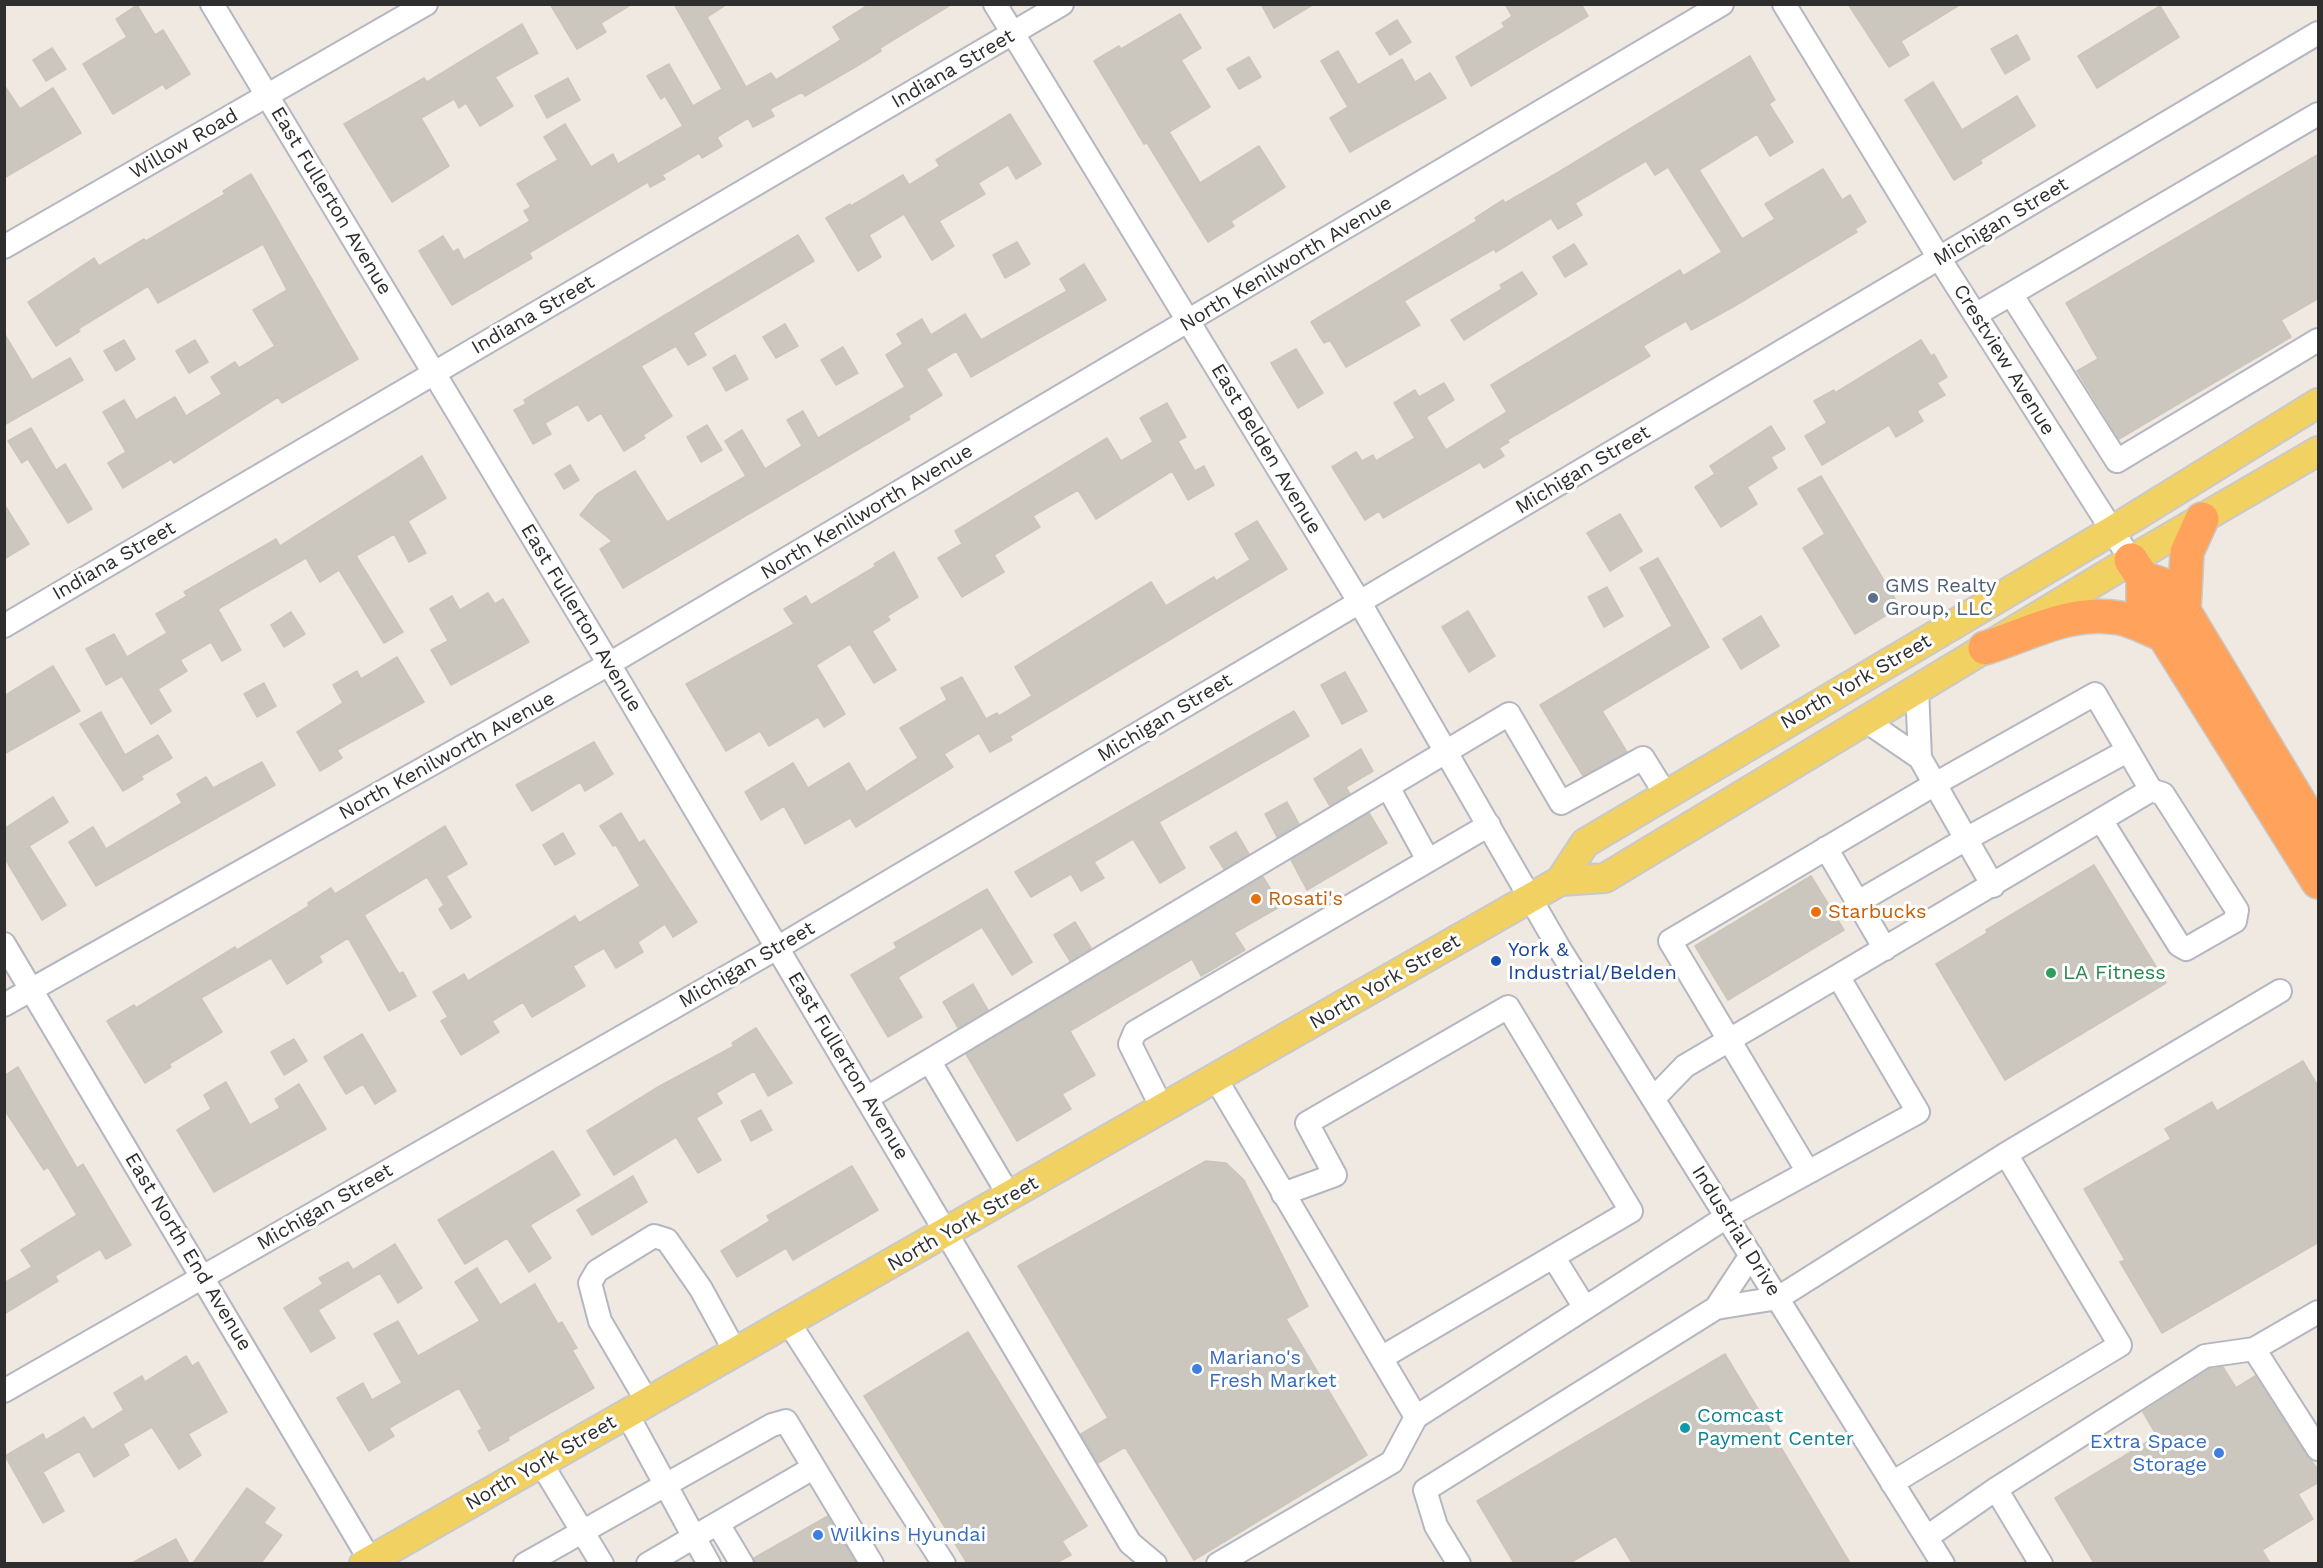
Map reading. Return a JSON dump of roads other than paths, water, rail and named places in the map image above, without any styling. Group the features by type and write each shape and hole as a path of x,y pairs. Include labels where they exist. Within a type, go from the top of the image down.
{"highway":[{"path":"2202,519 2187,552 2174,623 2319,882"},
{"path":"2137,569 2143,602 2174,623 2319,833"},
{"path":"1985,648 2021,637 2053,621 2094,616 2174,623"}],"main road":[{"name":"North York Street","path":"367,1562 1163,1110 1560,880 1585,843 2113,530 2319,403"},
{"name":"North York Street","path":"1560,880 1605,878 1985,648 2137,569 2202,519 2319,451"}],"street":[{"name":"East Fullerton Avenue","path":"212,4 948,1232 1130,1543 1155,1563"},
{"name":"Willow Road","path":"4,246 268,97 426,4"},
{"name":"East Belden Avenue","path":"995,4 1360,603 1529,898"},
{"name":"Indiana Street","path":"4,626 1062,4"},
{"name":"North Kenilworth Avenue","path":"4,1005 609,664 1722,4"},
{"name":"Crestview Avenue","path":"1784,4 1975,315 2137,569"},
{"name":"Michigan Street","path":"4,1390 777,948 2319,33"},
{"path":"1975,315 2319,114"},
{"path":"2011,294 2117,461 2319,340"},
{"path":"1917,689 1920,758"},
{"path":"1808,1173 1670,941 1935,784 2095,694 2151,790 2163,794 2237,910 2235,921 2186,949 2179,945 2101,820"},
{"path":"867,1098 1509,714 1561,803 1643,758 1666,795"},
{"path":"1866,720 1920,758 1993,886"},
{"path":"1858,902 1966,838 2127,751"},
{"path":"1388,787 1428,861"},
{"path":"1654,1098 1685,1066 1993,886 2151,790"},
{"path":"1163,1110 1130,1044 1135,1032 1489,825"},
{"path":"1826,848 1885,949"},
{"name":"Industrial Drive","path":"1529,898 1943,1563"},
{"name":"East North End Avenue","path":"4,944 203,1277 367,1562"},
{"path":"1218,1563 1392,1462 1416,1417 1585,1308 1728,1216 1918,1112 1838,976"},
{"path":"1459,1563 1436,1526 1425,1490 1716,1308 1778,1298 2006,1154 2280,991"},
{"path":"1283,1194 1335,1175 1308,1123 1508,1007 1631,1211 1381,1358"},
{"path":"930,1062 1010,1197"},
{"path":"1216,1079 1416,1417"},
{"path":"1892,1483 2120,1345 2006,1154"},
{"path":"709,1563 666,1485 638,1408 600,1321 591,1283 597,1271 654,1236 667,1240 700,1289 736,1353"},
{"path":"1716,1308 1751,1255"},
{"path":"1554,1258 1585,1308"},
{"path":"1927,1537 1996,1489 2205,1356 2253,1349 2319,1312"},
{"path":"789,1323 944,1563"},
{"path":"2253,1349 2319,1449"},
{"path":"525,1563 772,1425 786,1421 872,1563"},
{"path":"541,1463 602,1563"},
{"path":"648,1563 813,1468"},
{"path":"1996,1489 2041,1563"},
{"path":"718,1524 742,1563"}],"place":[{"name":"GMS Realty Group, LLC","path":"1873,598"},
{"name":"Rosati's","path":"1256,899"},
{"name":"Starbucks","path":"1816,912"},
{"name":"York & Industrial/Belden","path":"1496,961"},
{"name":"LA Fitness","path":"2051,973"},
{"name":"Mariano's Fresh Market","path":"1197,1369"},
{"name":"Comcast Payment Center","path":"1685,1428"},
{"name":"Extra Space Storage","path":"2219,1453"},
{"name":"Wilkins Hyundai","path":"818,1535"}]}
